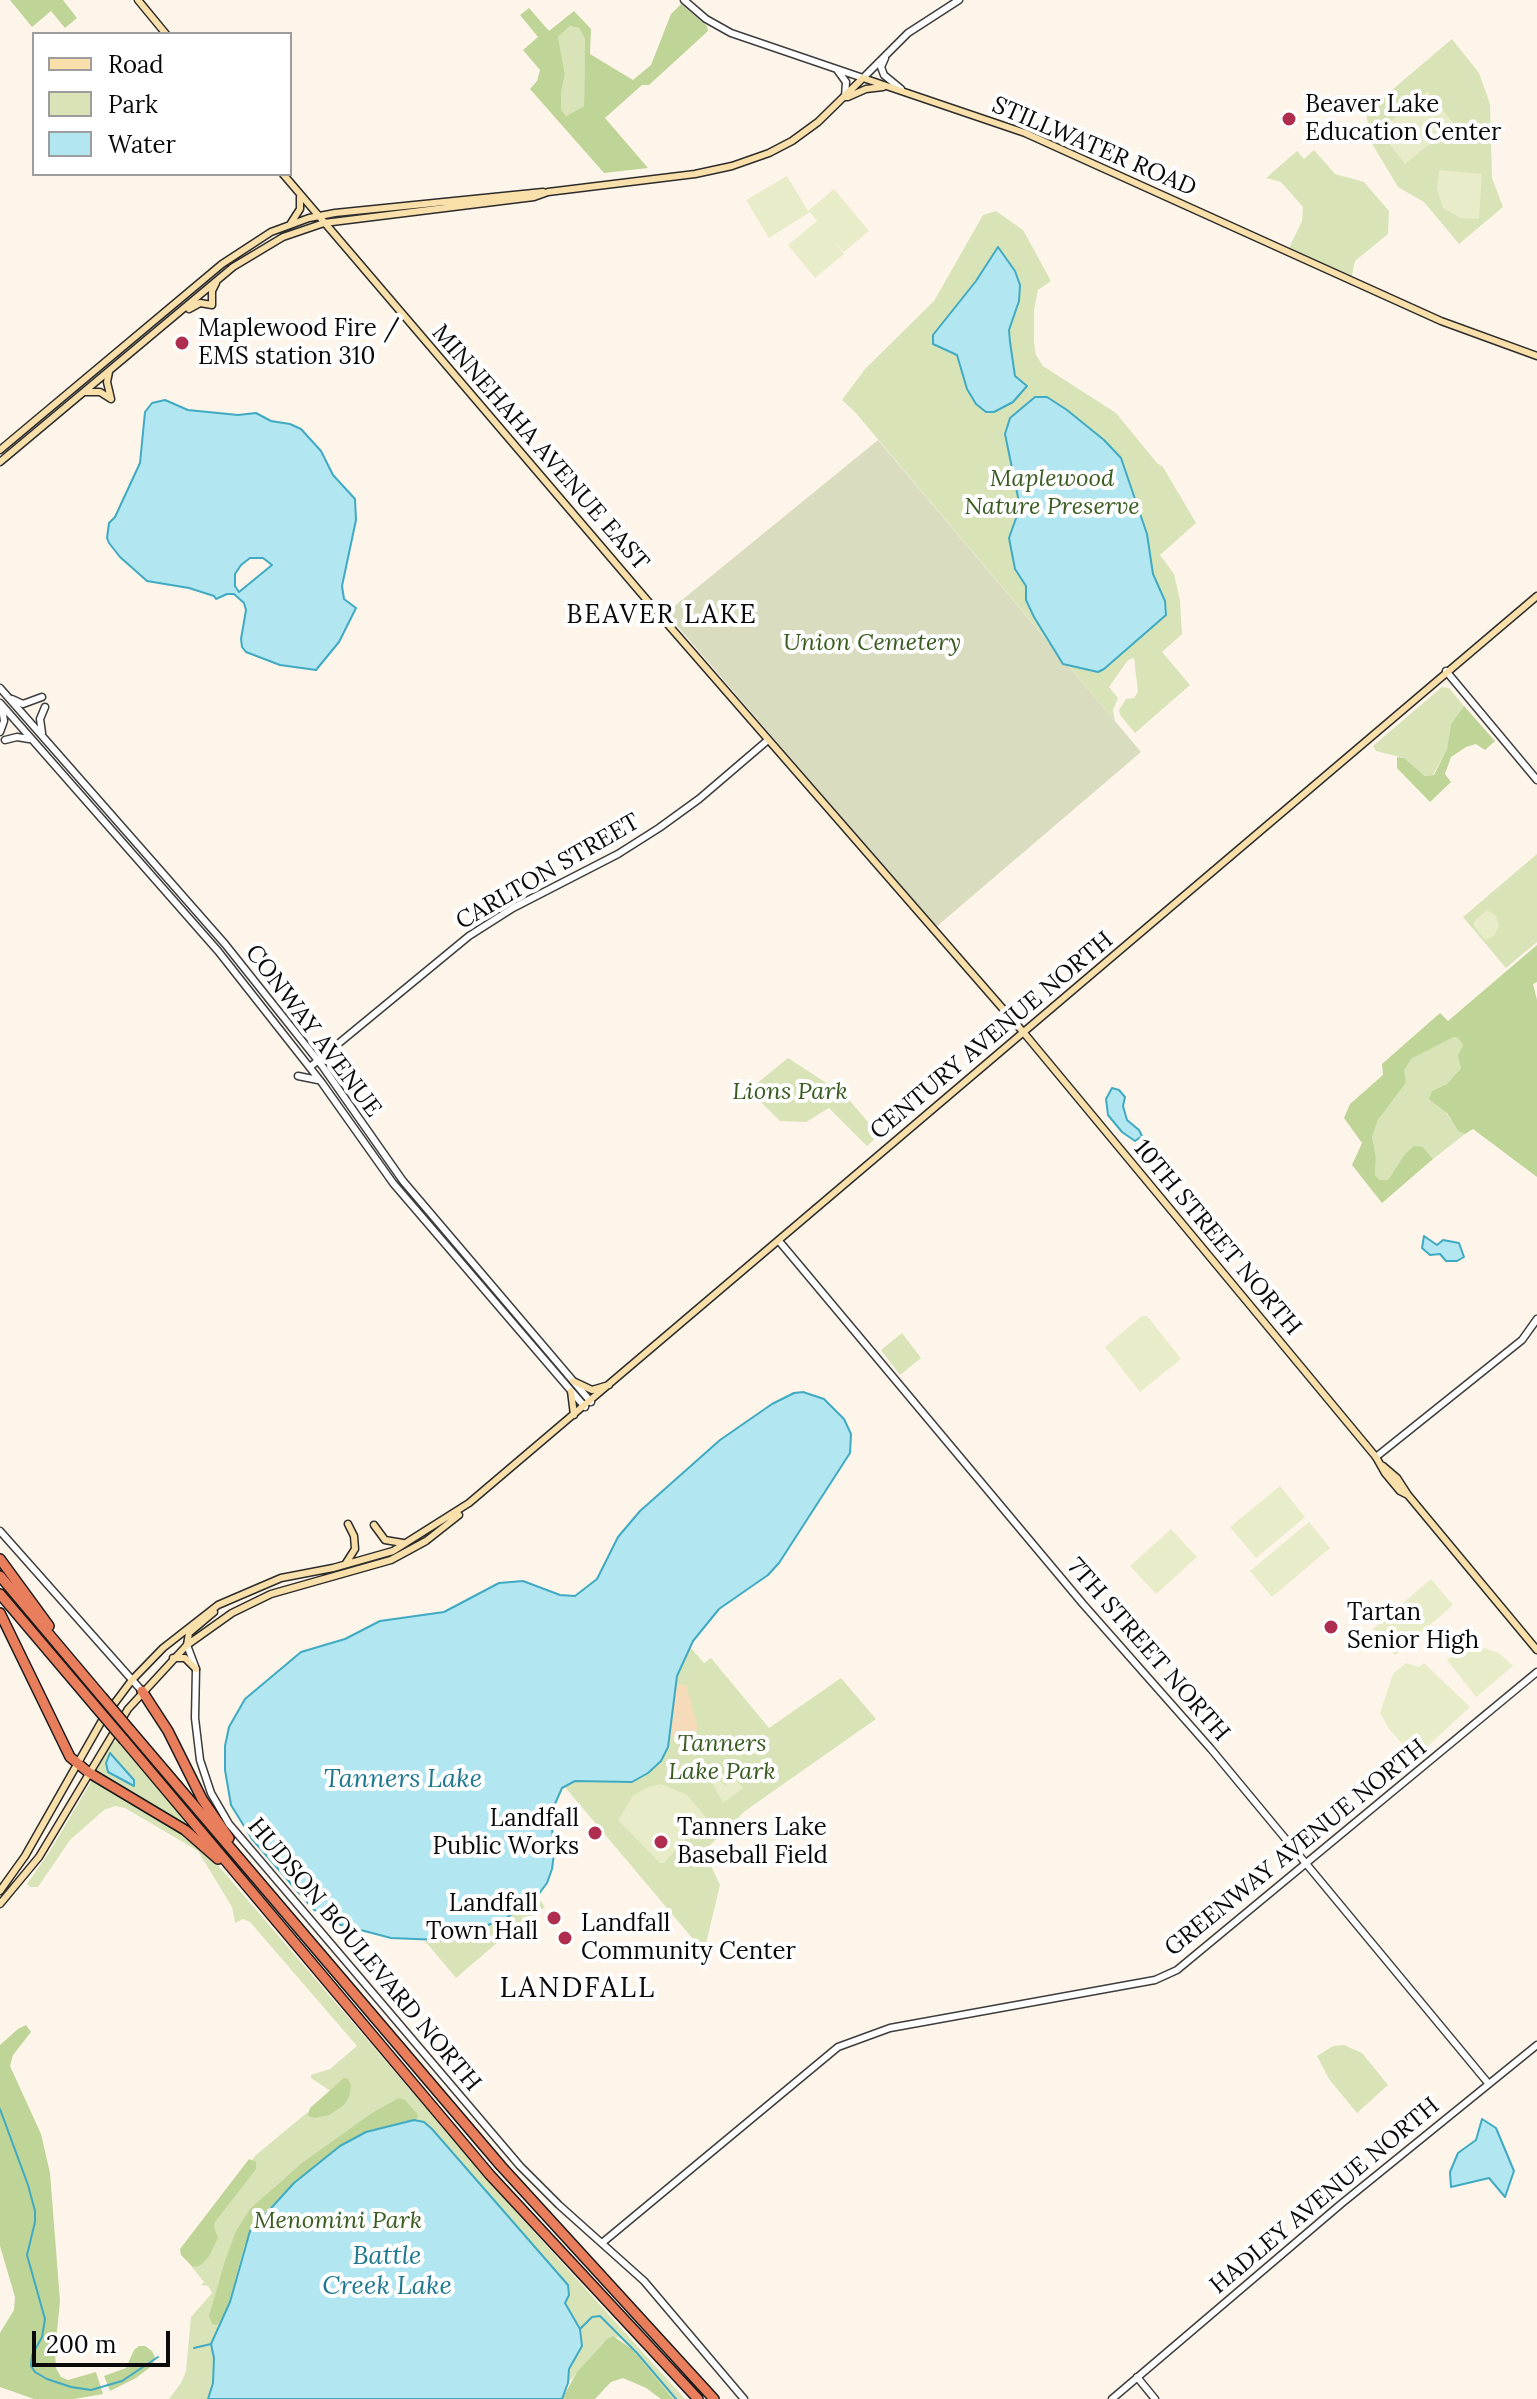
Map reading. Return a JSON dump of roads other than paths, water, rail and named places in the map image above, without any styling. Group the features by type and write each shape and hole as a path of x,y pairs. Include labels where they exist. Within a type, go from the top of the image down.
{"highway":[{"path":"0,1559 49,1625 59,1647"},
{"path":"0,1576 501,2166 714,2399"},
{"path":"0,1594 490,2175 698,2399"},
{"path":"0,1613 65,1750 77,1764 185,1830 274,1919"},
{"path":"142,1691 168,1731 202,1799 279,1905"},
{"path":"636,2331 690,2399"}],"main road":[{"path":"138,0 164,32"},
{"path":"0,450 232,256 289,225 318,216 389,206 548,192 695,174 746,162 792,141 845,98 863,78"},
{"name":"STILLWATER ROAD","path":"863,78 1025,133 1429,316 1489,341 1537,356"},
{"path":"845,98 866,89 892,87"},
{"name":"MINNEHAHA AVENUE EAST","path":"285,176 768,740 1024,1033"},
{"path":"0,462 220,277 268,244 324,223 532,197 548,192"},
{"path":"289,225 300,209 300,194"},
{"path":"344,247 339,230 349,220"},
{"path":"174,317 200,303 212,305 212,291 220,277"},
{"path":"79,396 96,391 111,399 107,382 110,370"},
{"name":"CENTURY AVENUE NORTH","path":"0,1904 39,1857 118,1723 142,1691 187,1645 232,1613 271,1594 369,1568 408,1551 433,1535 1537,596"},
{"name":"10TH STREET NORTH","path":"1024,1033 1537,1650"},
{"path":"573,1381 592,1390 613,1383"},
{"path":"571,1391 574,1416"},
{"name":"CENTURY AVENUE NORTH","path":"0,1891 15,1871 108,1712 132,1680 189,1626 232,1597 281,1578 393,1551 469,1503"},
{"path":"344,1565 355,1549 354,1536 348,1524"},
{"path":"374,1525 380,1535 390,1542 402,1543 414,1539"},
{"path":"187,1645 189,1633 232,1597"},
{"path":"173,1658 185,1658 196,1669"}],"street":[{"path":"684,0 706,19 731,33 863,78 889,50 928,18 959,0"},
{"path":"889,50 882,70 903,91"},
{"path":"836,68 844,78 845,98"},
{"path":"1446,671 1537,780"},
{"name":"CONWAY AVENUE","path":"0,688 182,894 317,1060 403,1181 591,1402"},
{"path":"7,696 23,704 42,697"},
{"path":"0,704 4,721 0,732"},
{"name":"CONWAY AVENUE","path":"0,704 215,948 321,1081 385,1174 585,1407"},
{"path":"45,707 40,726 45,740"},
{"path":"5,740 22,737 34,741"},
{"name":"CARLTON STREET","path":"310,1067 469,936 514,907 618,854 659,828 699,799 768,740"},
{"path":"298,1076 321,1081"},
{"name":"7TH STREET NORTH","path":"779,1241 986,1490 1202,1739 1488,2083"},
{"path":"1376,1457 1522,1340 1537,1319"},
{"path":"0,1531 142,1691"},
{"name":"HUDSON BOULEVARD NORTH","path":"187,1645 196,1669 195,1718 200,1760 211,1793 229,1824 520,2166 644,2281 744,2399"},
{"name":"GREENWAY AVENUE NORTH","path":"602,2243 838,2047 890,2028 1054,2000 1164,1977 1177,1970 1537,1672"},
{"name":"HADLEY AVENUE NORTH","path":"1112,2399 1537,2045"},
{"path":"1137,2377 1155,2399"}],"water":[{"path":"998,247 1015,271 1020,285 1019,301 1009,330 1015,376 1027,386 1013,402 994,412 986,412 976,404 967,389 957,355 933,344 933,335 976,281"},
{"path":"1035,397 1047,397 1067,410 1121,458 1147,534 1153,574 1165,601 1166,615 1098,672 1063,664 1034,617 1026,600 1026,586 1015,569 1009,538 1020,507 1005,434 1010,418"},
{"path":"165,400 188,410 238,415 256,413 271,421 301,429 321,451 333,475 355,499 356,520 342,586 344,599 356,608 339,642 316,670 280,665 246,652 241,639 246,610 244,603 234,594 216,599 189,588 147,581 109,543 109,523 115,517 140,463 145,412 152,403","holes":["250,558 263,558 272,565 239,592 235,586 235,574 241,565"]},
{"path":"1112,1088 1125,1097 1123,1106 1127,1120 1142,1136 1135,1141 1122,1132 1108,1115 1106,1099"},
{"path":"1424,1236 1437,1245 1443,1240 1459,1243 1464,1257 1446,1261 1440,1254 1430,1255 1422,1248"},
{"name":"Tanners Lake","path":"803,1392 824,1399 844,1419 851,1434 850,1453 779,1563 768,1575 719,1609 693,1641 677,1676 668,1747 661,1761 632,1782 575,1781 562,1788 551,1813 552,1869 547,1883 535,1899 506,1918 452,1939 440,1940 391,1938 334,1923 313,1909 252,1839 231,1805 225,1770 225,1746 229,1727 245,1699 301,1652 345,1639 380,1621 444,1612 499,1583 523,1581 560,1595 575,1596 597,1579 618,1537 640,1511 720,1440 772,1404"},
{"path":"110,1753 134,1780 134,1786 108,1772 106,1763"},
{"path":"1482,2119 1496,2128 1514,2171 1505,2197 1489,2178 1451,2187 1450,2172 1458,2153 1476,2140"},
{"name":"Battle Creek Lake","path":"414,2120 424,2122 432,2129 568,2285 569,2295 565,2303 580,2329 582,2346 569,2369 562,2399 208,2399 213,2383 211,2344 230,2302 250,2231 294,2183 340,2146 366,2132"}],"waterway":[{"path":"0,2109 35,2211 27,2255 45,2319 31,2366 47,2379 91,2390 122,2381 158,2357"},
{"path":"580,2329 592,2317 600,2316 676,2399"},
{"path":"194,2348 211,2344"}],"place":[{"name":"Beaver Lake Education Center","path":"1289,119"},
{"name":"Maplewood Fire / EMS station 310","path":"182,343"},
{"name":"Tartan Senior High","path":"1331,1627"},
{"name":"Landfall Public Works","path":"595,1833"},
{"name":"Tanners Lake Baseball Field","path":"661,1842"},
{"name":"Landfall Town Hall","path":"554,1918"},
{"name":"Landfall Community Center","path":"565,1938"}],"district":[{"name":"BEAVER LAKE","path":"662,616"},
{"name":"LANDFALL","path":"578,1989"}],"park label":[{"name":"Maplewood Nature Preserve","path":"1052,493"},
{"name":"Union Cemetery","path":"872,643"},
{"name":"Lions Park","path":"790,1092"},
{"name":"Tanners Lake Park","path":"722,1758"},
{"name":"Menomini Park","path":"338,2221"}]}
